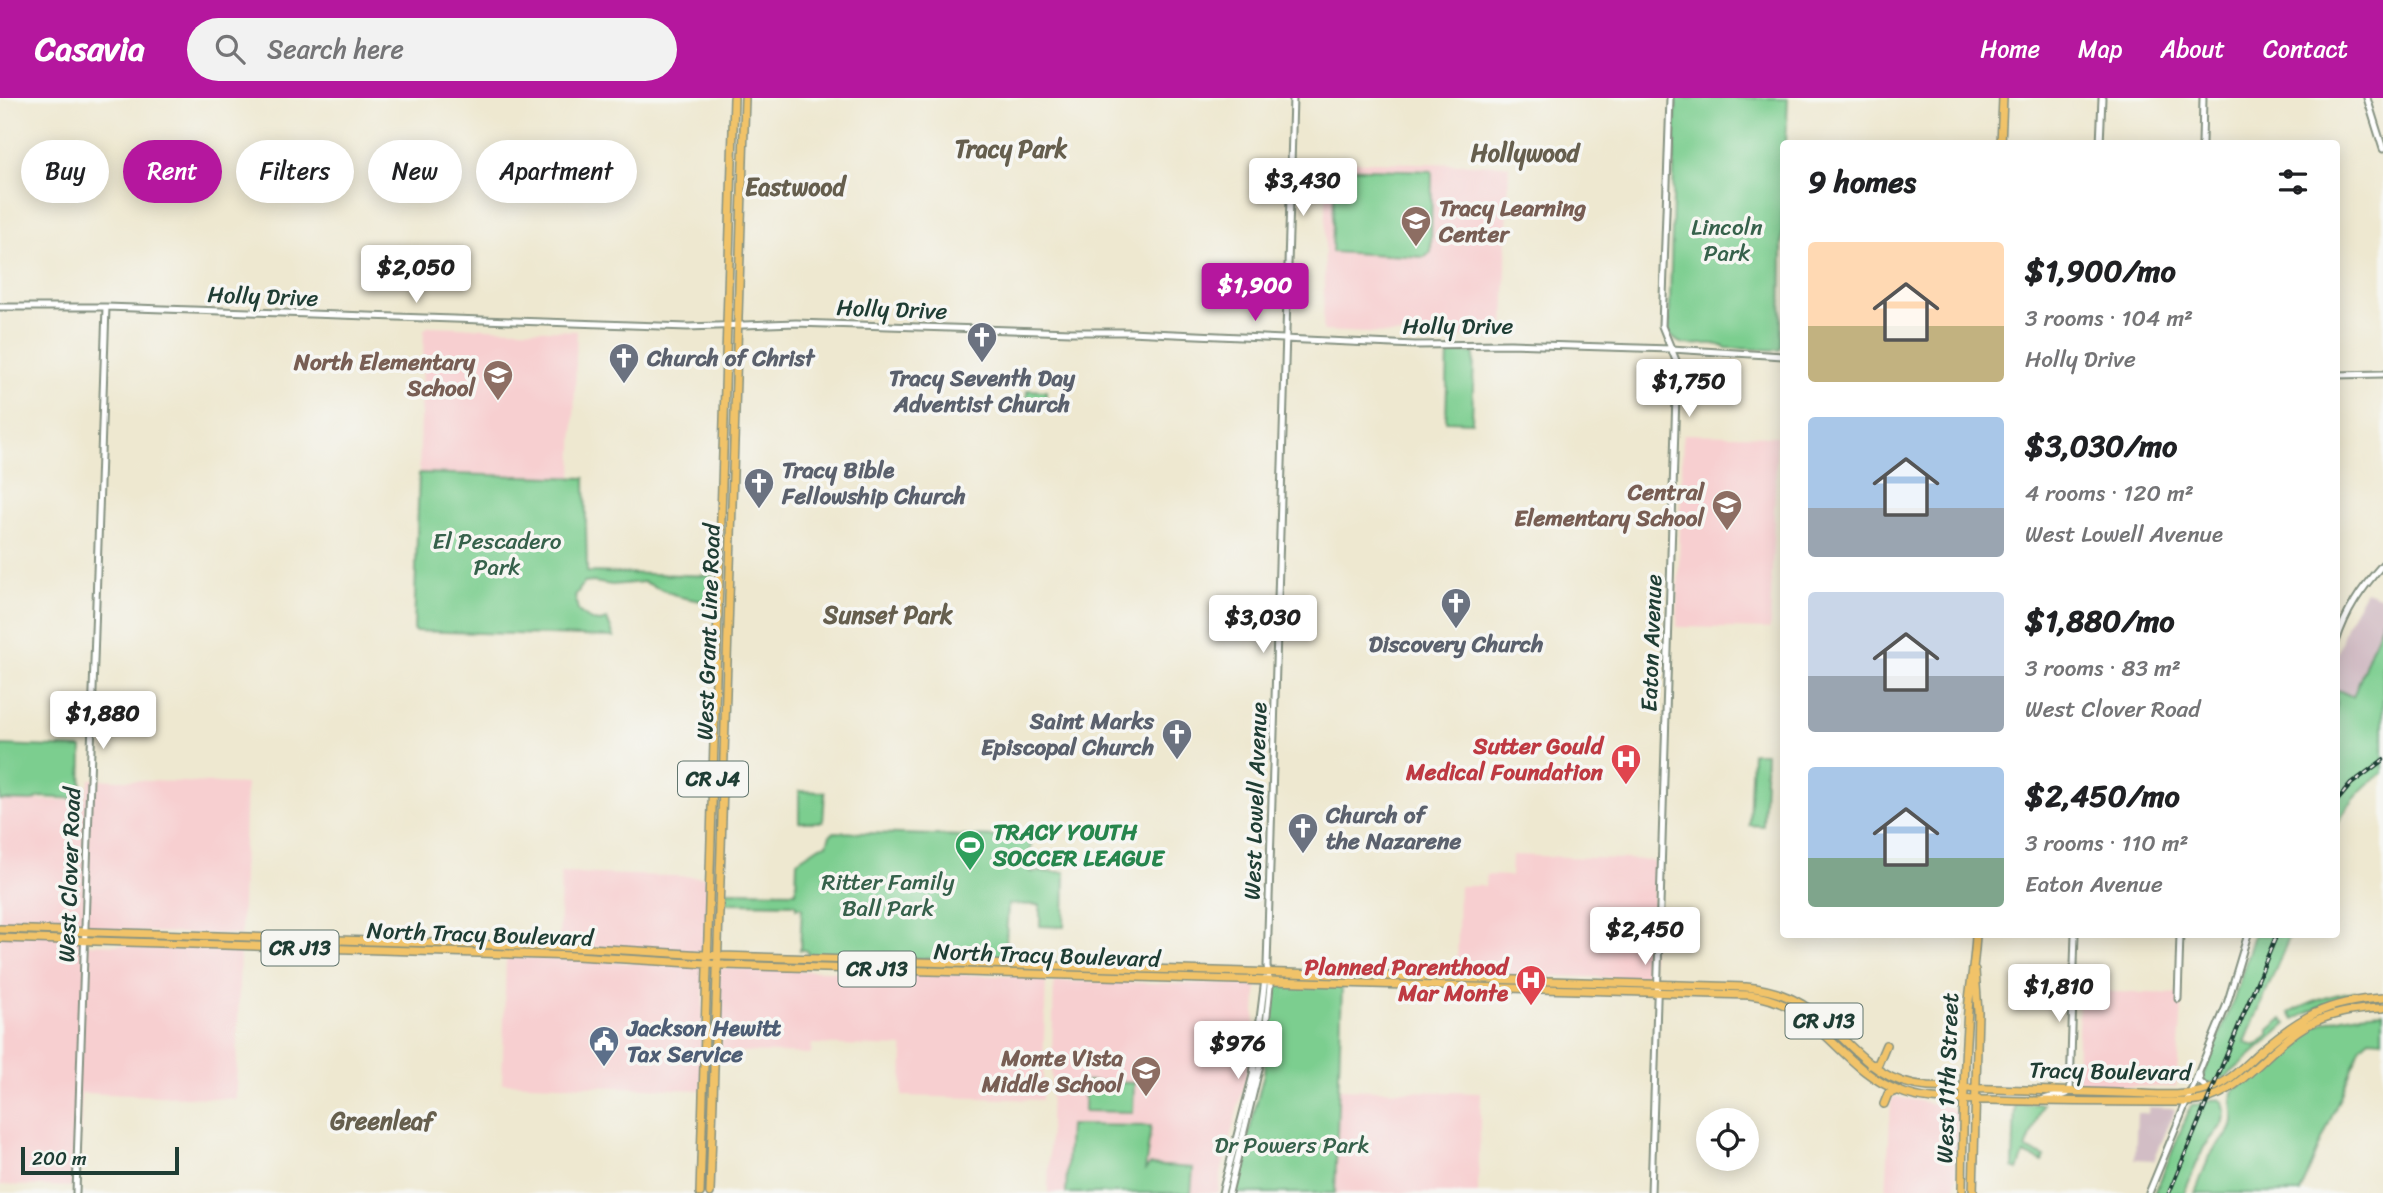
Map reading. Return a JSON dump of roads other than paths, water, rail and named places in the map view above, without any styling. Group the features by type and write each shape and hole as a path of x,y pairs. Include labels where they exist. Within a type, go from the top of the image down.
{"main road":[{"name":"CR J4","path":"727,326 734,98"},
{"name":"CR J4","path":"737,324 745,98"},
{"path":"2001,140 2003,98"},
{"name":"West Grant Line Road","path":"710,1193 737,324"},
{"name":"West Grant Line Road","path":"700,1193 727,326"},
{"name":"North Tracy Boulevard","path":"0,929 589,948 1266,978"},
{"name":"North Tracy Boulevard","path":"0,938 576,956 706,964 1658,988 1746,987 1778,993 1812,1011 1870,1065 1889,1077 1907,1083 1976,1088"},
{"name":"West 11th Street","path":"1973,1193 1978,1012 1976,938"},
{"name":"West 11th Street","path":"1962,1193 1967,1021 1970,982 1975,965"},
{"name":"North Tracy Boulevard","path":"1658,988 1749,995 1781,1002 1812,1021 1862,1070 1898,1091 1918,1097 1976,1100"},
{"name":"Tracy Boulevard","path":"1976,1088 2190,1094 2209,1090 2230,1078 2286,1029 2306,1016 2339,1003 2383,998"},
{"name":"Tracy Boulevard","path":"1976,1100 2187,1102 2208,1099 2229,1090 2293,1035 2314,1022 2342,1012 2383,1008"},
{"path":"1870,1065 1878,1064 1886,1045"},
{"path":"1884,1104 1888,1094 1898,1091"},
{"path":"703,1111 708,1127 712,1129"}],"street":[{"name":"West Lowell Avenue","path":"1229,1193 1263,1053 1293,98"},
{"name":"Eaton Avenue","path":"1651,1193 1677,363 1662,326 1670,98"},
{"path":"2100,140 2102,98"},
{"path":"2202,140 2203,98"},
{"path":"2367,98 2383,149"},
{"name":"Holly Drive","path":"0,307 106,307 696,327 796,323 1286,337 1415,345 1522,344 1780,356"},
{"name":"West Clover Road","path":"76,1193 106,307"},
{"path":"2340,375 2383,374"},
{"path":"2340,632 2349,608 2383,565"},
{"path":"2040,1101 2066,1095 2070,1091 2075,938"},
{"path":"2178,999 2180,938"},
{"path":"2149,1193 2227,1004 2247,938"},
{"name":"West Lowell Avenue","path":"1222,1193 1253,1075 1266,978"},
{"path":"2199,1071 2200,1082 2209,1090"}],"railway":[{"path":"2340,797 2351,784 2383,760"},
{"path":"2169,1193 2275,938"}],"place":[{"name":"Tracy Learning Center","path":"1416,248"},
{"name":"Tracy Seventh Day Adventist Church","path":"982,364"},
{"name":"Church of Christ","path":"624,385"},
{"name":"North Elementary School","path":"498,402"},
{"name":"Tracy Bible Fellowship Church","path":"759,510"},
{"name":"Central Elementary School","path":"1727,532"},
{"name":"Discovery Church","path":"1456,630"},
{"name":"Saint Marks Episcopal Church","path":"1177,761"},
{"name":"Sutter Gould Medical Foundation","path":"1626,786"},
{"name":"Church of the Nazarene","path":"1303,855"},
{"name":"TRACY YOUTH SOCCER LEAGUE","path":"970,872"},
{"name":"Planned Parenthood Mar Monte","path":"1531,1007"},
{"name":"Jackson Hewitt Tax Service","path":"604,1068"},
{"name":"Monte Vista Middle School","path":"1146,1098"}],"district":[{"name":"Tracy Park","path":"1011,149"},
{"name":"Hollywood","path":"1525,153"},
{"name":"Eastwood","path":"795,187"},
{"name":"Sunset Park","path":"888,615"},
{"name":"Greenleaf","path":"382,1121"}],"park label":[{"name":"Lincoln Park","path":"1727,240"},
{"name":"El Pescadero Park","path":"497,554"},
{"name":"Ritter Family Ball Park","path":"888,895"},
{"name":"Dr Powers Park","path":"1292,1145"}]}
